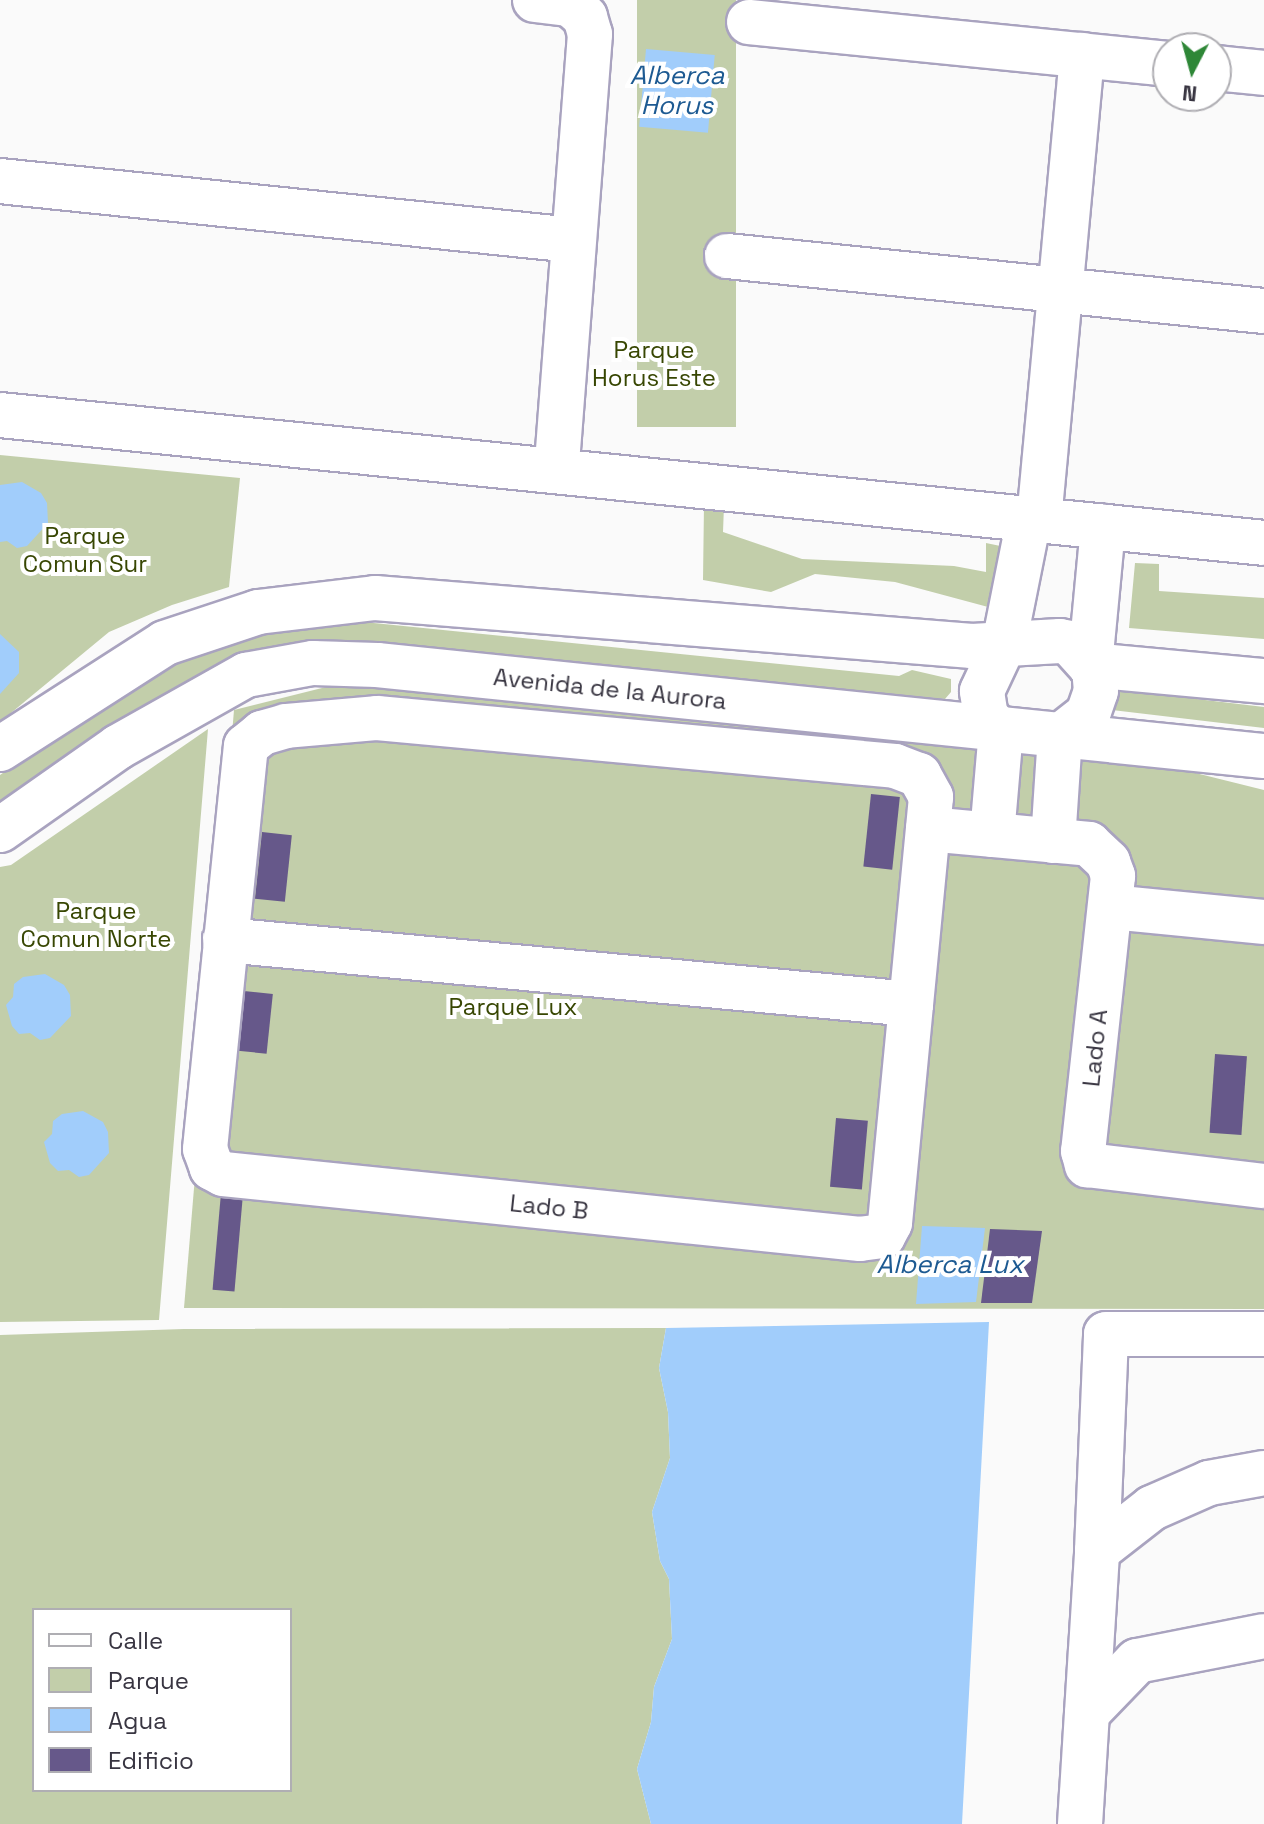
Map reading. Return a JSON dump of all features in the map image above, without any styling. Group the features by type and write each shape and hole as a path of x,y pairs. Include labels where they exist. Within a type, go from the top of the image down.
{"street":[{"path":"535,0 570,4 585,17 590,34 556,471"},
{"path":"749,22 1152,62"},
{"path":"992,835 1001,731 986,717 981,701 984,681 1004,644 1034,520 1082,55"},
{"path":"1232,70 1264,73"},
{"path":"0,181 573,240"},
{"path":"727,256 1264,311"},
{"path":"0,415 1264,543"},
{"path":"1090,665 1103,527"},
{"path":"0,749 165,643 258,612 375,598 972,646 1032,640 1070,643 1090,665 1095,678 1093,703 1080,724 1060,736 1053,841"},
{"name":"Avenida de la Aurora","path":"0,830 118,747 246,675 313,663 377,665 1264,756"},
{"path":"1090,665 1264,681"},
{"name":"Lado B","path":"377,718 895,766 912,770 929,789 928,829 890,1223 883,1236 844,1237 217,1172 207,1160 205,1149 242,758 253,738 286,726 377,718"},
{"path":"928,829 1089,844 1099,851 1113,876 1111,907 1264,922"},
{"name":"Lado A","path":"1111,907 1083,1151 1087,1165 1264,1186"},
{"path":"225,940 911,1004"},
{"path":"1080,1824 1097,1551 1106,1334 1264,1334"},
{"path":"1097,1551 1152,1508 1209,1483 1264,1473"},
{"path":"1087,1713 1137,1661 1264,1636"}],"green space":[{"name":"Parque Horus Este","path":"637,0 736,0 736,427 637,427"},
{"name":"Parque Comun Sur","path":"0,455 240,478 229,587 172,605 109,632 0,722"},
{"path":"704,504 724,506 723,532 802,559 954,566 986,572 986,543 1010,548 1003,611 895,582 815,574 771,592 703,580"},
{"path":"1135,563 1159,564 1159,591 1264,598 1264,639 1129,628"},
{"path":"334,619 899,676 912,670 951,679 951,692 945,699 342,641 300,646 241,663 146,705 0,804 0,775 160,666 266,631"},
{"name":"Parque Lux","path":"334,685 1127,756 1264,790 1264,1309 184,1308 234,710"},
{"path":"1121,690 1264,707 1264,728 1112,710 1114,694"},
{"name":"Parque Comun Norte","path":"208,729 159,1320 0,1322 0,867 11,865"},
{"path":"666,1328 659,1368 668,1412 670,1458 652,1512 660,1561 669,1579 672,1639 654,1687 651,1722 637,1769 651,1824 0,1824 0,1335 184,1329"}],"water":[{"name":"Alberca Horus","path":"646,49 715,55 708,133 639,127"},
{"path":"22,482 41,493 47,503 48,523 27,546 17,548 7,541 0,542 0,485"},
{"path":"0,634 19,652 19,673 0,694"},
{"path":"45,974 64,985 70,995 71,1016 50,1038 40,1040 30,1033 19,1034 12,1026 6,1005 13,997 14,984 23,977"},
{"path":"83,1111 103,1122 108,1132 109,1153 89,1175 79,1177 69,1170 58,1171 50,1163 44,1142 52,1134 53,1121 62,1114"},
{"name":"Alberca Lux","path":"922,1226 985,1228 976,1302 916,1304"},
{"path":"989,1322 962,1824 651,1824 637,1769 651,1722 654,1687 672,1639 669,1579 660,1561 652,1512 670,1458 668,1412 659,1368 666,1328"}],"building":[{"path":"871,794 900,797 892,870 863,867"},
{"path":"262,832 292,835 285,902 255,899"},
{"path":"244,991 273,994 267,1054 238,1051"},
{"path":"1215,1054 1247,1056 1241,1135 1209,1133"},
{"path":"836,1118 868,1121 862,1190 830,1187"},
{"path":"221,1193 243,1195 234,1292 213,1290"},
{"path":"990,1229 1042,1231 1032,1303 981,1303"}]}
